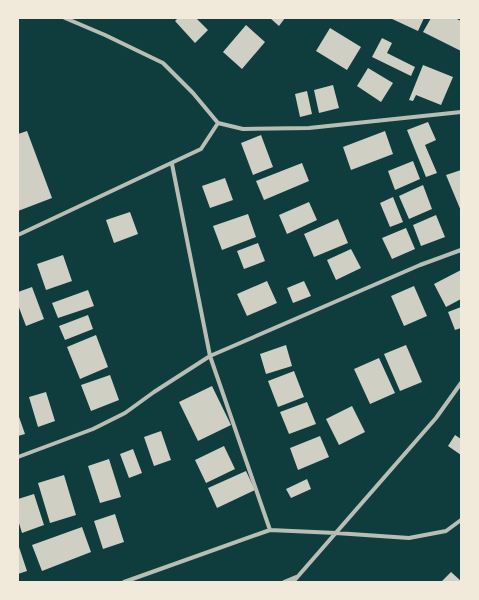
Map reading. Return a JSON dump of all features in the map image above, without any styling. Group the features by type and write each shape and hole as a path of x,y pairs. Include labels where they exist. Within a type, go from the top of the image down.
{"street":[{"path":"65,18 105,35 163,63 193,93 218,123 243,129 309,128 461,112"},
{"path":"18,235 172,164 201,149 218,123"},
{"path":"172,164 210,356 270,530"},
{"path":"18,457 93,429 125,413 154,392 210,356 420,265 461,250"},
{"path":"293,582 436,418 461,383"},
{"path":"124,582 270,530 336,532 409,538 446,530 461,520"},
{"path":"284,582 298,576"}],"building":[{"path":"178,18 196,18 208,30 195,43 175,21"},
{"path":"270,18 285,18 279,26"},
{"path":"390,18 424,18 418,31"},
{"path":"431,18 455,18 461,21 461,51 423,32"},
{"path":"246,25 265,42 242,69 223,52"},
{"path":"330,28 361,47 347,70 316,51"},
{"path":"382,38 392,43 387,53 415,67 411,76 372,57"},
{"path":"423,65 453,77 441,105 416,95 413,101 409,100"},
{"path":"368,68 393,83 381,102 357,86"},
{"path":"333,85 339,108 319,113 314,90"},
{"path":"307,91 312,114 300,117 295,94"},
{"path":"428,122 436,140 425,145 437,173 426,177 407,130"},
{"path":"27,131 52,198 18,211 18,134"},
{"path":"385,131 393,154 351,170 343,147"},
{"path":"261,135 273,167 253,175 241,143"},
{"path":"413,161 420,179 395,190 388,171"},
{"path":"302,163 309,181 264,200 256,181"},
{"path":"461,170 461,211 446,175"},
{"path":"225,178 233,200 210,208 202,186"},
{"path":"423,185 432,209 409,219 399,196"},
{"path":"393,197 403,222 390,227 380,203"},
{"path":"309,202 317,220 287,234 279,215"},
{"path":"130,212 138,234 114,243 106,220"},
{"path":"248,214 256,237 222,250 213,226"},
{"path":"436,215 445,237 421,246 413,225"},
{"path":"338,219 348,243 314,257 304,234"},
{"path":"406,228 415,249 392,259 382,238"},
{"path":"258,243 265,261 244,269 237,251"},
{"path":"351,249 361,268 336,280 327,260"},
{"path":"63,255 72,281 46,290 37,264"},
{"path":"461,270 461,299 446,307 434,284"},
{"path":"267,281 277,303 247,316 237,294"},
{"path":"304,281 311,296 293,303 287,288"},
{"path":"414,286 427,316 404,326 391,296"},
{"path":"32,287 44,319 26,326 18,305 18,292"},
{"path":"88,290 94,306 58,318 52,303"},
{"path":"461,307 461,328 455,330 448,312"},
{"path":"88,315 93,329 65,340 59,326"},
{"path":"96,335 108,367 80,379 67,347"},
{"path":"286,345 292,366 266,374 260,354"},
{"path":"406,345 422,382 400,391 384,354"},
{"path":"379,358 395,393 370,404 354,369"},
{"path":"294,371 304,397 278,407 268,381"},
{"path":"110,375 119,400 91,411 81,385"},
{"path":"212,386 231,425 198,441 179,402"},
{"path":"46,392 55,421 38,427 29,397"},
{"path":"307,402 316,424 289,434 280,412"},
{"path":"352,406 365,432 339,445 326,419"},
{"path":"18,414 25,434 18,436"},
{"path":"161,431 171,460 154,466 144,437"},
{"path":"455,435 461,439 461,455 448,446"},
{"path":"320,436 329,457 298,470 290,448"},
{"path":"224,446 235,469 206,483 195,460"},
{"path":"133,449 142,473 129,478 120,454"},
{"path":"109,459 121,497 100,503 88,466"},
{"path":"246,471 255,490 217,508 208,488"},
{"path":"64,475 76,515 50,523 38,483"},
{"path":"307,479 311,489 291,498 286,489"},
{"path":"34,494 44,525 22,533 18,520 18,499"},
{"path":"115,514 124,542 103,549 94,521"},
{"path":"82,527 91,552 42,571 32,545"},
{"path":"19,547 27,571 18,574 18,548"},
{"path":"451,572 461,581 461,582 442,581"}]}
